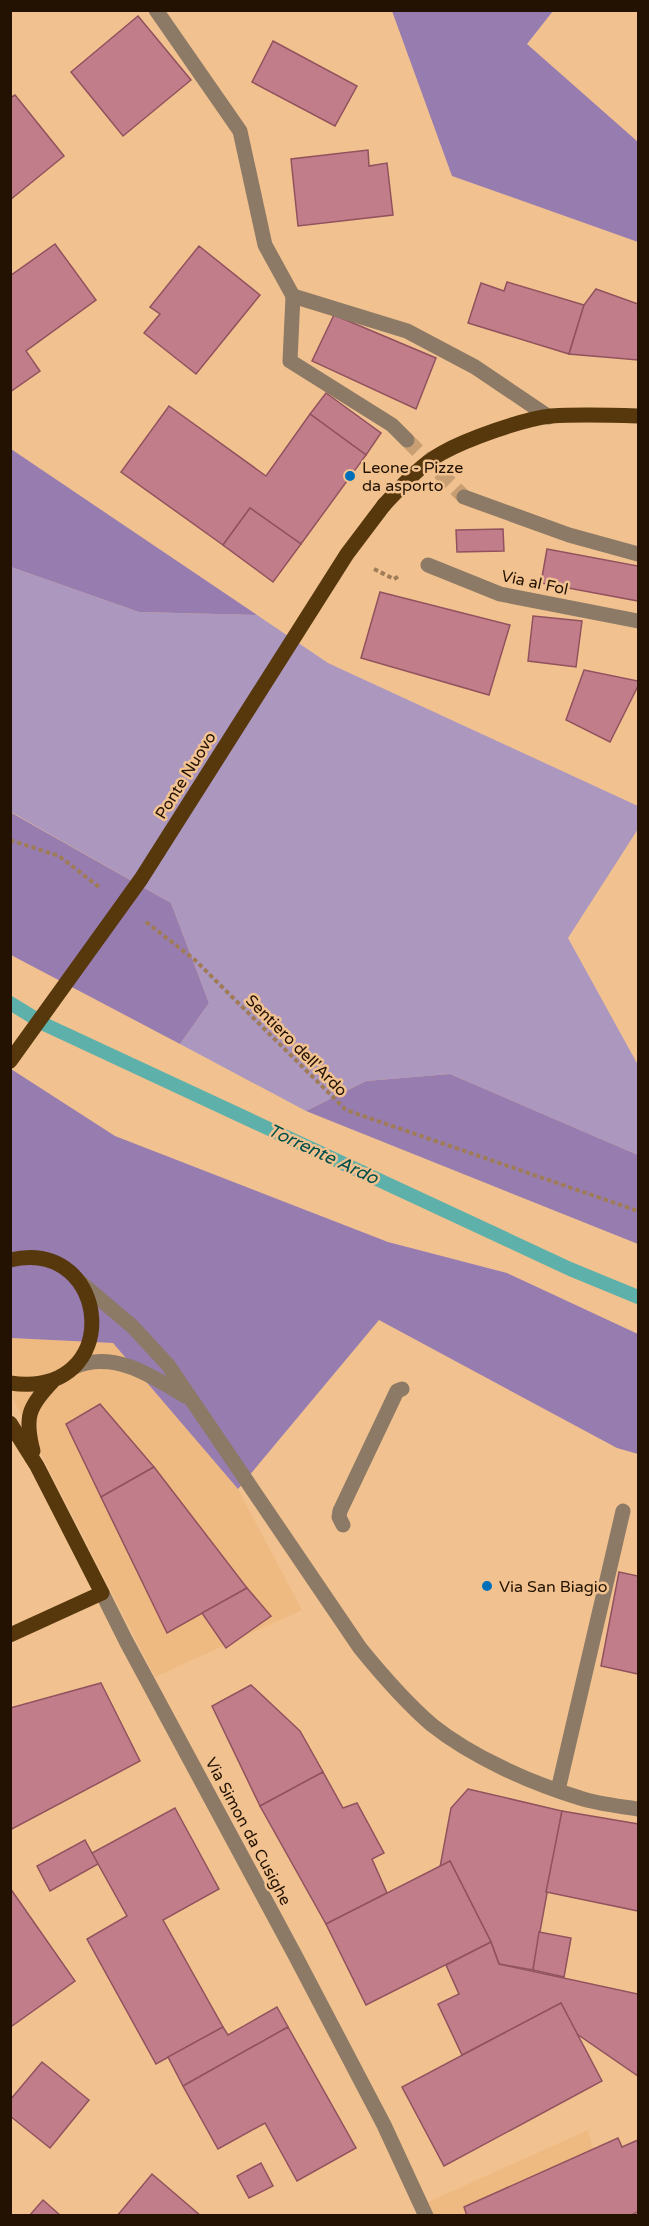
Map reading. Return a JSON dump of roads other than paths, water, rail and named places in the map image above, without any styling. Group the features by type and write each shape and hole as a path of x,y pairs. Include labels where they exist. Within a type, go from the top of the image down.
{"main road":[{"name":"Ponte Nuovo","path":"10,1061 141,879 347,554 384,505 407,481 442,453 494,431 549,417 603,414 639,416"},
{"name":"Via Simon da Cusighe","path":"15,1256 44,1258 64,1267 80,1282 89,1298 93,1316 91,1335 85,1352 74,1367 53,1381 36,1399 29,1412 30,1435 36,1466"},
{"name":"Via Simon da Cusighe","path":"10,1383 30,1386 53,1381"},
{"name":"Via Simon da Cusighe","path":"10,1423 36,1466 102,1593"},
{"path":"10,1635 102,1593"}],"street":[{"path":"156,10 240,131 265,245 293,296 290,361 392,425 407,440"},
{"path":"293,296 406,331 474,367 549,417"},
{"path":"464,497 569,535 639,554"},
{"name":"Via al Fol","path":"428,565 500,594 639,621"},
{"path":"80,1282 133,1327 168,1365 360,1648 390,1686 433,1725 478,1754 524,1779 581,1799 639,1809"},
{"path":"74,1367 88,1361 128,1365 153,1376 189,1398"},
{"path":"343,1524 339,1517 340,1511 397,1391 402,1389"},
{"path":"558,1790 623,1511"},
{"name":"Via Simon da Cusighe","path":"102,1593 302,1967 384,2125 426,2216"}],"waterway":[{"name":"Torrente Ardo","path":"10,1003 46,1025 570,1269 638,1297"}],"tunnel":[{"path":"407,440 464,497"}],"place":[{"name":"Leone - Pizze da asporto","path":"350,476"},
{"name":"Via San Biagio","path":"487,1586"}]}
